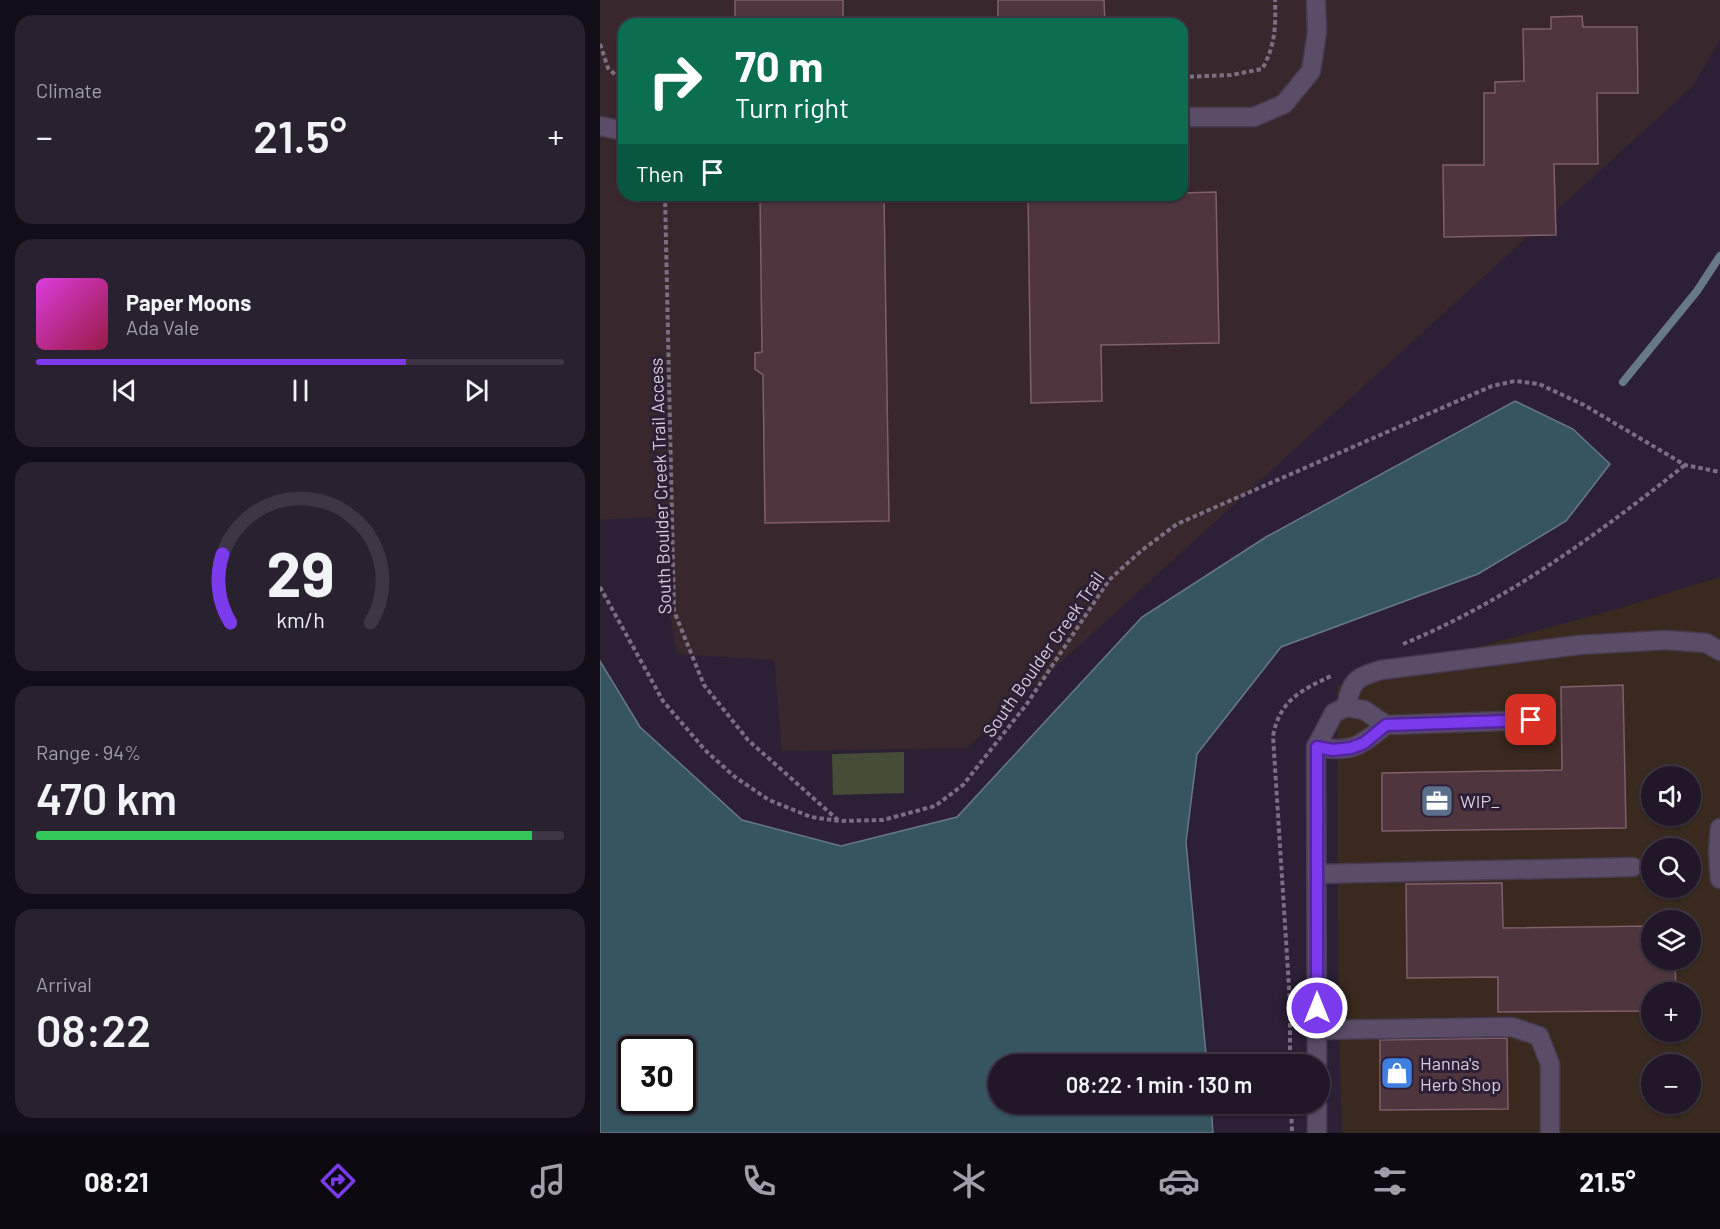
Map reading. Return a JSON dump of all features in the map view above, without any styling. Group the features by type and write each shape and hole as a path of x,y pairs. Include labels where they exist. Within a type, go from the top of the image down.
{"street":[{"path":"1188,117 1254,117 1284,104 1311,71 1317,32 1316,0"},
{"path":"600,126 618,130"},
{"path":"1346,707 1351,686 1360,676 1381,670 1579,645 1666,640 1706,643 1720,651"},
{"path":"1317,1054 1317,747 1334,713 1346,707 1364,710 1386,725 1531,720"},
{"path":"1317,747 1333,750 1351,748 1364,743 1386,725"},
{"path":"1720,828 1718,850 1720,879"},
{"path":"1317,874 1633,867"},
{"path":"1317,1030 1512,1027 1539,1035 1550,1064 1550,1133"},
{"path":"1317,1114 1317,1133"}],"path":[{"path":"1188,77 1231,75 1262,69 1271,54 1276,25 1275,0"},
{"path":"600,44 608,68 618,77"},
{"name":"South Boulder Creek Trail Access","path":"665,201 674,611 704,685 748,740 840,821"},
{"name":"South Boulder Creek Trail","path":"600,587 663,700 705,750 735,777 769,800 811,817 840,821 883,820 910,815 935,806 963,785 1026,705 1109,580 1141,551 1177,525 1491,386 1515,381 1539,384 1584,405 1685,465 1720,472"},
{"path":"1291,1114 1292,1133"}],"shaded area":[{"path":"600,0 1720,0 1720,40 1693,86 967,748 782,751 774,660 677,654 652,517 600,520"},
{"path":"1720,577 1720,1133 1342,1133 1338,995 1337,685 1614,610"}],"green space":[{"path":"904,752 904,793 833,795 832,754"}],"water":[{"path":"1515,401 1573,429 1610,464 1566,521 1478,574 1281,647 1197,754 1186,842 1206,1054 988,1054 988,1114 1212,1114 1213,1133 600,1133 600,661 640,727 742,820 841,846 957,817 1142,617 1266,537"}],"building":[{"path":"735,0 843,0 843,18 735,18"},
{"path":"998,0 1104,0 1105,18 998,18"},
{"path":"1582,16 1583,27 1637,27 1638,93 1597,93 1598,164 1554,164 1556,235 1444,237 1443,165 1484,165 1484,93 1495,93 1495,82 1524,81 1523,29 1551,29 1551,17"},
{"path":"1216,192 1219,343 1101,345 1102,401 1031,403 1028,201 1188,201 1188,193"},
{"path":"760,201 884,201 889,521 765,523 763,375 755,369 755,353 762,352"},
{"path":"1623,685 1626,828 1382,831 1382,773 1562,770 1561,687"},
{"path":"1502,883 1503,928 1641,926 1641,970 1675,970 1676,982 1641,982 1641,1011 1498,1012 1498,977 1407,978 1406,884"},
{"path":"1507,1038 1508,1109 1380,1110 1380,1040"}],"waterway":[{"path":"1623,382 1697,291 1720,256"}],"place":[{"name":"WIP_","path":"1437,801"},
{"name":"Hanna's Herb Shop","path":"1397,1073"}],"route":[{"path":"1317,1008 1317,747 1333,750 1351,748 1364,743 1386,725 1531,720"}]}
